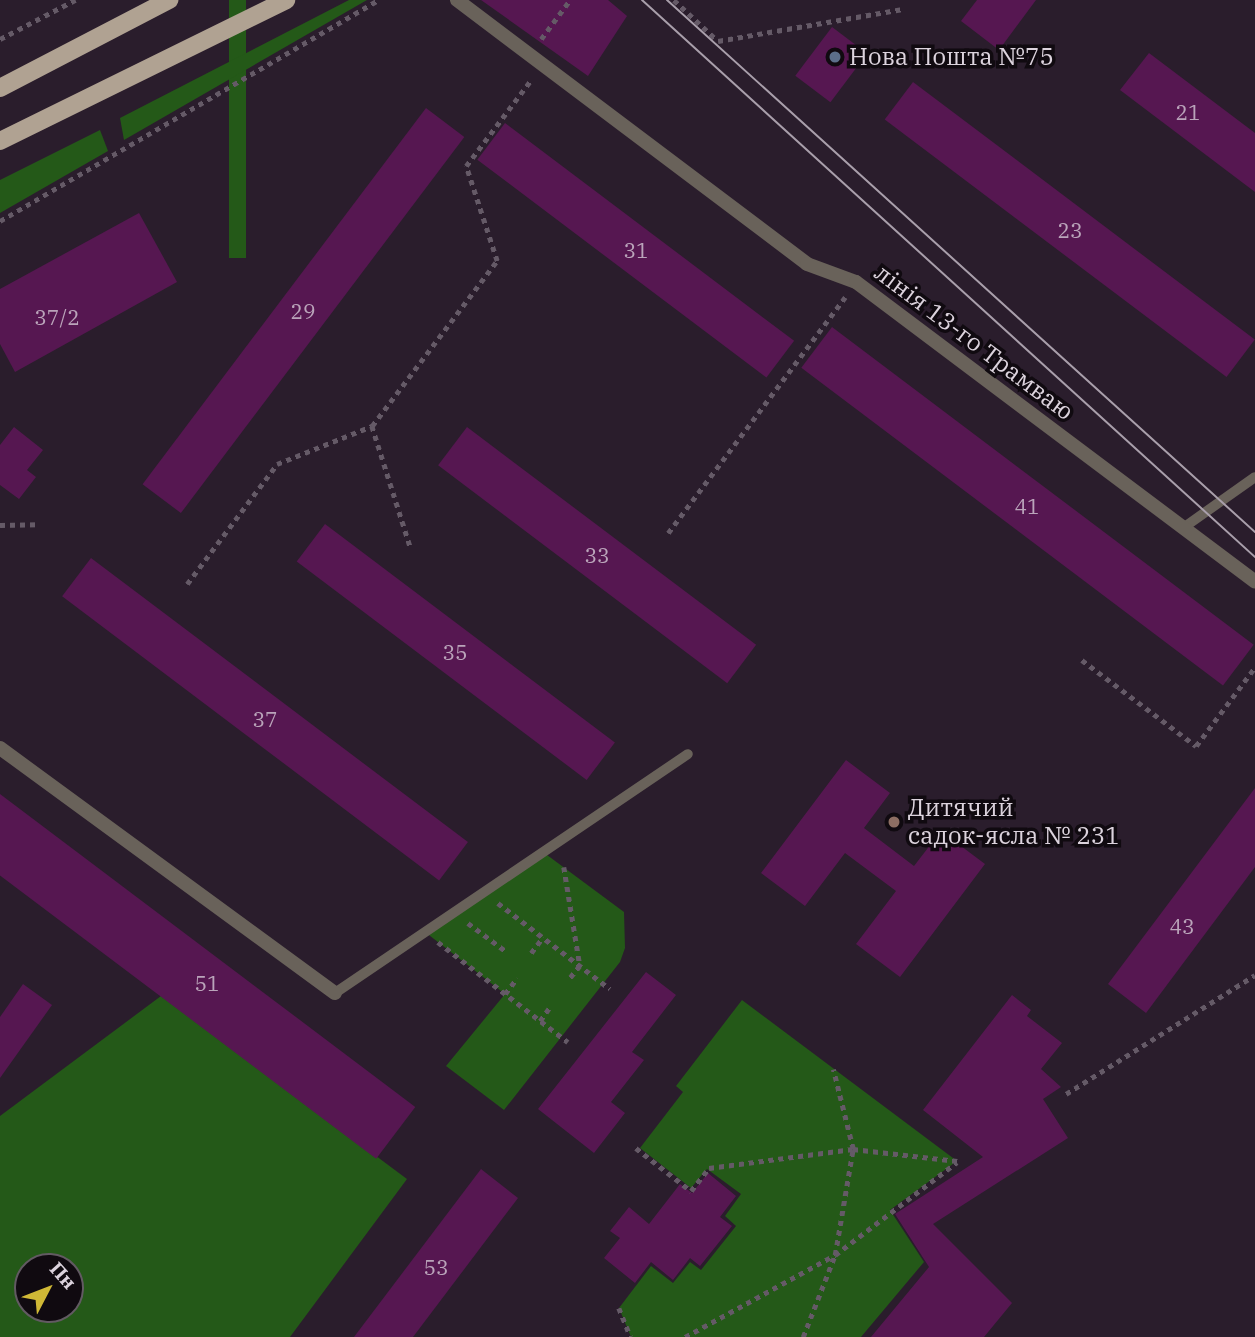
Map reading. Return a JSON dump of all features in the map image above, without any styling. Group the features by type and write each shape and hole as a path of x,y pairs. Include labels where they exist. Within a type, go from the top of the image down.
{"main road":[{"path":"0,88 169,0"},
{"path":"0,141 286,0"}],"street":[{"name":"лінія 13-го Трамваю","path":"457,0 807,264 856,282 1255,582"},
{"path":"0,748 335,993"}],"lane":[{"path":"1183,528 1255,477"},
{"path":"335,993 688,754"}],"path":[{"path":"0,39 75,0"},
{"path":"0,221 378,0"},
{"path":"529,55 570,0"},
{"path":"674,0 719,41 904,9"},
{"path":"187,584 277,464 372,426 496,261 466,166 542,65"},
{"path":"668,533 856,282"},
{"path":"372,426 410,546"},
{"path":"0,525 39,524"},
{"path":"1082,660 1196,746 1255,667"},
{"path":"564,867 580,966 568,981"},
{"path":"484,892 610,989"},
{"path":"454,912 507,952"},
{"path":"425,932 568,1042"},
{"path":"531,953 543,937"},
{"path":"1066,1094 1255,975"},
{"path":"505,994 517,978"},
{"path":"540,1021 551,1005"},
{"path":"803,1337 835,1255 853,1149 833,1069"},
{"path":"636,1147 691,1191 709,1168 853,1149 957,1161 835,1255 685,1337"},
{"path":"619,1308 631,1337"}],"green space":[{"path":"229,0 246,0 246,258 229,258"},
{"path":"349,0 367,0 124,140 120,118"},
{"path":"100,130 108,151 0,213 0,180"},
{"path":"543,852 624,912 625,948 620,962 504,1110 446,1066 505,994 425,932"},
{"path":"161,996 407,1179 290,1337 0,1337 0,1116"},
{"path":"742,1000 957,1161 890,1210 924,1262 861,1337 631,1337 619,1308 651,1266 673,1283 690,1262 701,1270 736,1226 725,1216 741,1194 707,1169 691,1188 640,1148 683,1092 676,1086"}],"building":[{"path":"481,0 608,0 627,16 588,76"},
{"path":"977,0 1036,0 999,50 961,21"},
{"path":"832,27 867,53 830,102 795,76"},
{"path":"1149,53 1255,133 1255,192 1120,90"},
{"path":"913,82 1255,340 1227,377 885,120"},
{"path":"426,108 464,137 181,513 143,484"},
{"path":"505,123 794,341 766,378 477,160"},
{"path":"139,213 177,282 15,372 0,344 0,289"},
{"path":"832,327 1254,645 1223,685 801,368"},
{"path":"14,427 43,450 27,470 36,477 19,499 0,485 0,445"},
{"path":"467,427 756,645 727,683 438,465"},
{"path":"325,524 615,742 587,780 297,562"},
{"path":"91,558 468,842 439,880 62,596"},
{"path":"846,760 890,793 864,828 914,866 941,831 985,864 900,977 856,944 896,891 845,853 805,906 761,873"},
{"path":"1255,788 1255,867 1146,1013 1108,984"},
{"path":"0,794 415,1107 376,1159 0,875"},
{"path":"646,972 676,995 632,1052 644,1060 611,1102 625,1113 594,1153 538,1109"},
{"path":"23,984 52,1005 0,1078 0,1017"},
{"path":"1012,995 1031,1010 1027,1016 1062,1043 1041,1069 1061,1087 1043,1099 1068,1138 933,1224 1012,1303 984,1337 871,1337 929,1267 895,1214 983,1157 923,1110"},
{"path":"481,1169 518,1198 413,1337 354,1337"},
{"path":"708,1173 736,1196 720,1217 732,1226 700,1266 690,1258 673,1280 651,1262 635,1283 604,1258 620,1238 610,1231 629,1207 649,1224 680,1184 692,1193"}],"tram line":[{"path":"642,0 1255,557"},
{"path":"667,0 1255,532"}],"place":[{"name":"Нова Пошта №75","path":"835,57"},
{"name":"Дитячий садок-ясла № 231","path":"894,822"}]}
